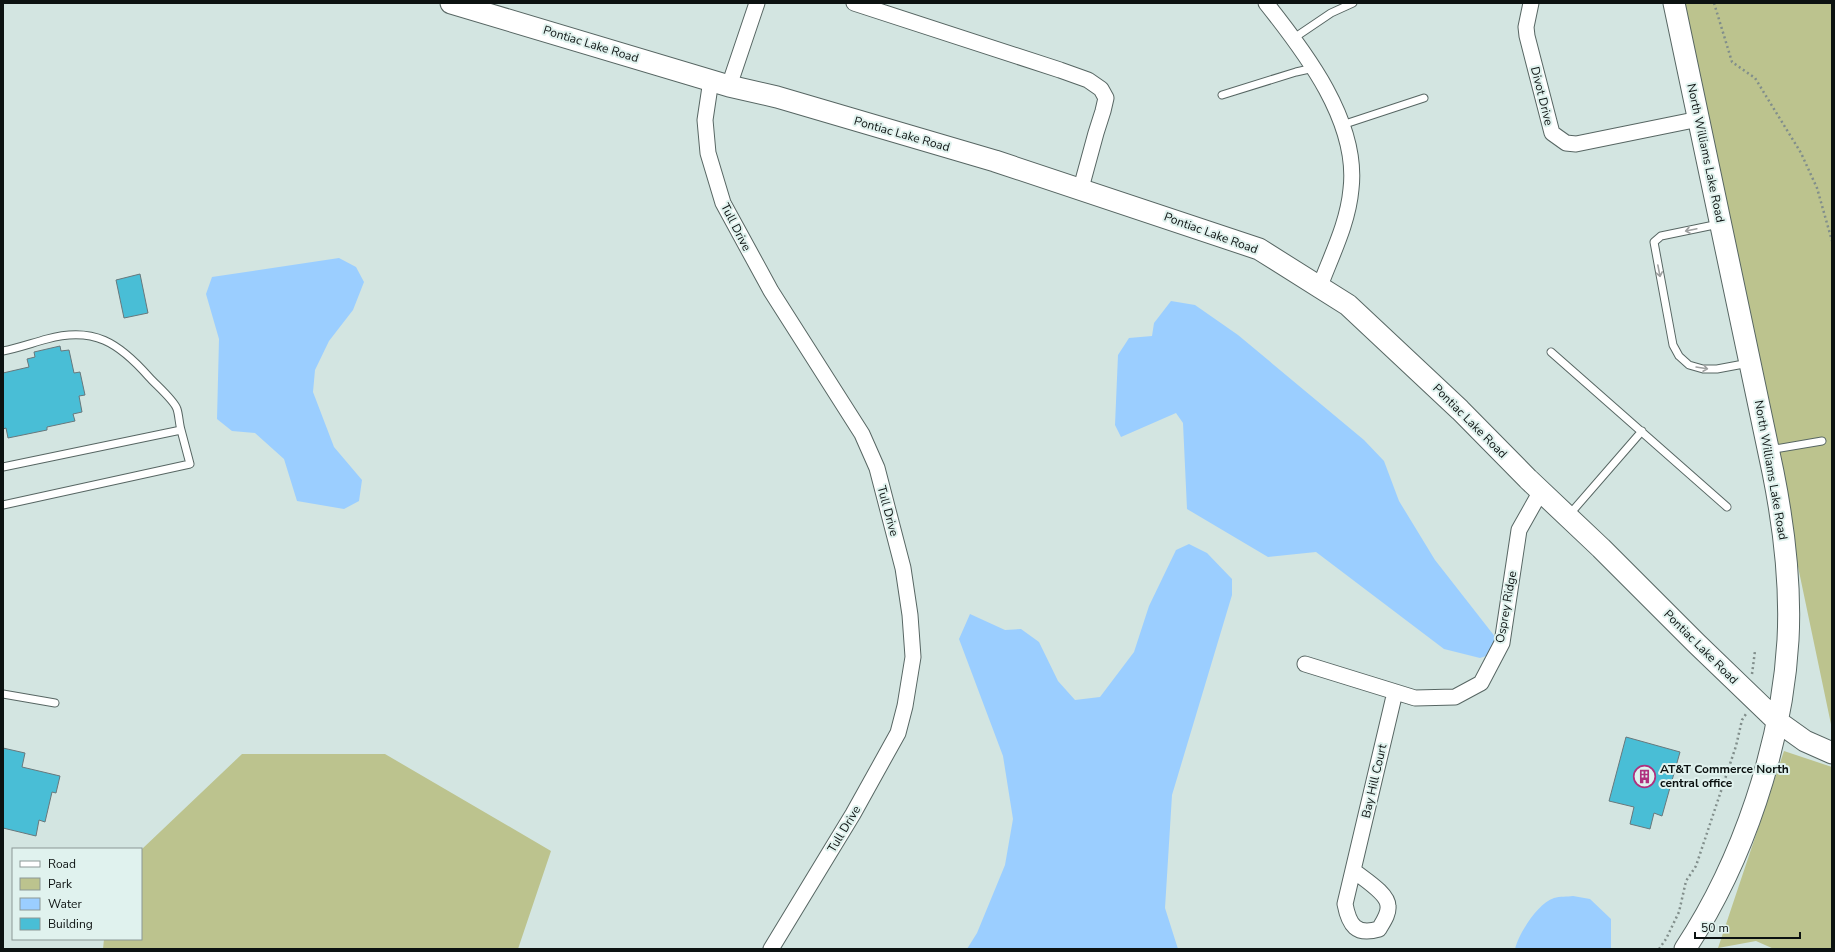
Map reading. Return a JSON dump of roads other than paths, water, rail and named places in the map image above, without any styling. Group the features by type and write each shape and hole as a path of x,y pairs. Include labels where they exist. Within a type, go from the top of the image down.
{"street":[{"name":"Pontiac Lake Road","path":"451,3 720,83 995,161 1081,188 1259,249 1320,286 1353,310 1460,410 1777,722 1805,741 1832,754"},
{"name":"Tull Drive","path":"757,3 720,83 706,120 708,153 723,203 771,291 862,434 877,468 903,568 910,615 913,657 905,706 898,733 853,814 771,949"},
{"path":"854,3 1060,70 1088,80 1101,89 1106,98 1104,111 1096,133 1081,188"},
{"path":"1266,3 1294,38 1314,68 1334,104 1342,125 1351,161 1352,188 1345,221 1320,286"},
{"name":"Divot Drive","path":"1531,3 1528,15 1527,36 1552,133 1566,143 1576,144 1699,119"},
{"name":"North Williams Lake Road","path":"1674,3 1769,450 1784,535 1788,598 1788,639 1777,722 1754,805 1735,856 1722,885 1685,949"},
{"name":"Osprey Ridge","path":"1305,664 1416,698 1455,697 1481,682 1502,643 1519,530 1541,491"},
{"name":"Bay Hill Court","path":"1353,870 1395,692"}],"lane":[{"path":"1294,38 1331,13 1353,3"},
{"path":"1222,95 1296,72 1314,68"},
{"path":"1342,125 1424,98"},
{"path":"1721,224 1661,236 1654,242 1673,345 1684,361 1696,368 1710,370 1750,362"},
{"path":"3,351 59,336 82,336 103,339 113,344 133,359 176,407 190,464 3,505"},
{"path":"1551,352 1727,507"},
{"path":"3,467 181,430"},
{"path":"1568,516 1642,431"},
{"path":"1769,450 1822,441"},
{"path":"3,694 55,703"}],"water":[{"path":"339,258 356,267 364,282 353,310 329,341 315,370 313,392 334,447 362,480 359,501 344,509 297,501 284,459 255,433 232,431 217,419 219,339 206,294 212,277"},
{"path":"1171,301 1195,305 1238,335 1364,440 1384,461 1399,501 1435,560 1496,638 1492,654 1480,658 1444,649 1316,552 1268,557 1187,509 1183,423 1176,413 1121,437 1115,425 1118,355 1129,338 1152,336 1154,323"},
{"path":"1189,544 1207,553 1232,579 1232,595 1172,795 1165,908 1178,949 967,949 977,933 1005,865 1013,819 1003,756 959,639 970,614 1005,630 1021,629 1039,642 1058,681 1075,700 1100,697 1134,652 1149,606 1176,550"},
{"path":"1573,896 1590,899 1611,919 1611,949 1515,949 1517,942 1530,919 1542,906 1554,898"}],"place":[{"name":"AT&T Commerce North central office","path":"1644,776"}]}
